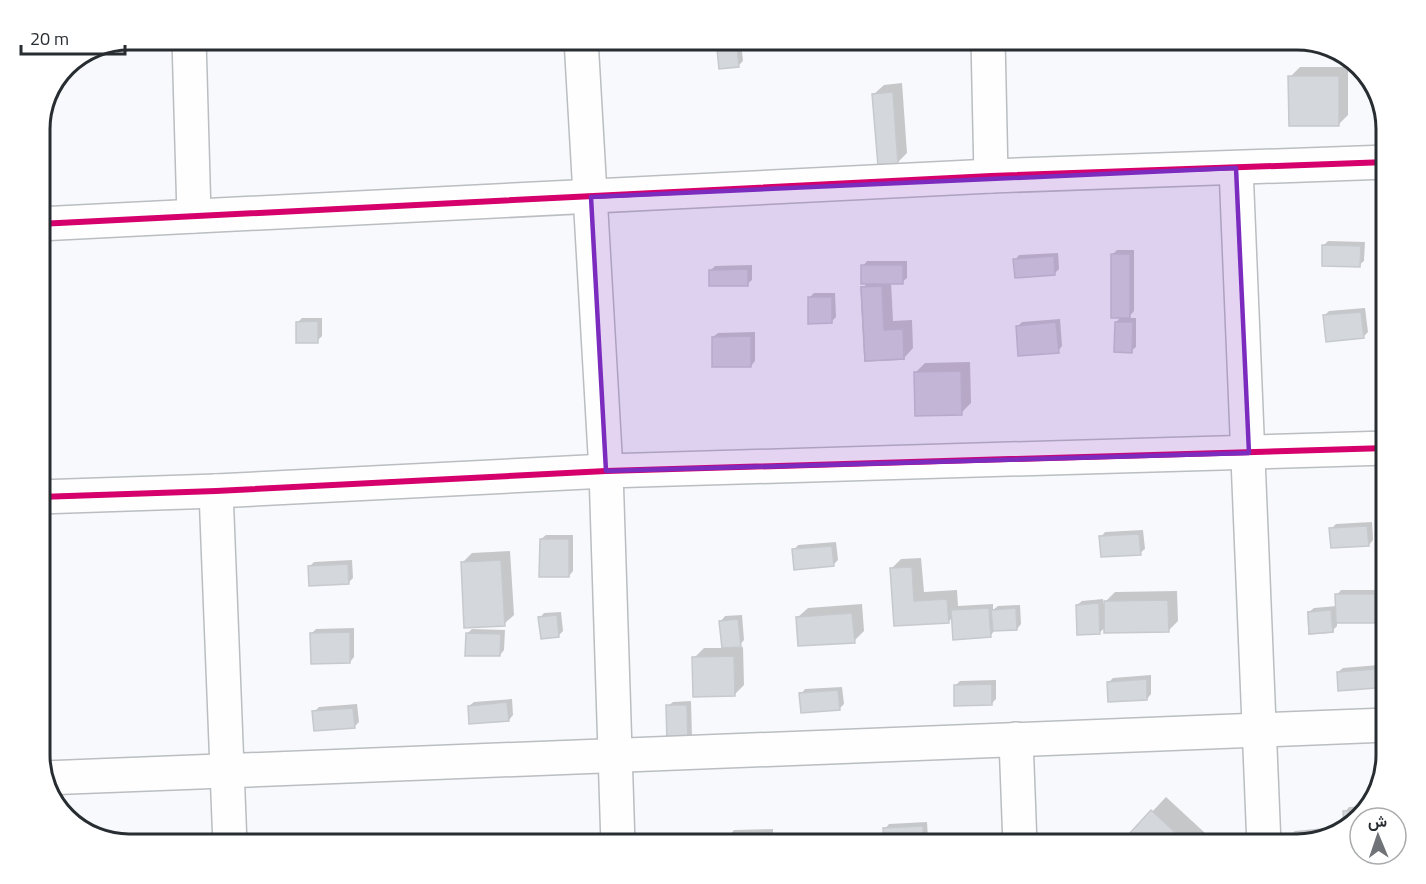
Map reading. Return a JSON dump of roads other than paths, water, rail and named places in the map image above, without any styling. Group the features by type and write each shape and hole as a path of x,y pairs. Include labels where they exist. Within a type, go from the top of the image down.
{"street":[{"path":"189,50 194,216"},
{"path":"582,50 606,471 618,834"},
{"path":"988,50 991,176"},
{"path":"50,223 591,198 991,176 1376,162"},
{"path":"1236,168 1264,834"},
{"path":"50,497 216,491 606,471 1376,448"},
{"path":"216,491 230,834"},
{"path":"53,778 1376,725"},
{"path":"1016,739 1020,834"}]}
